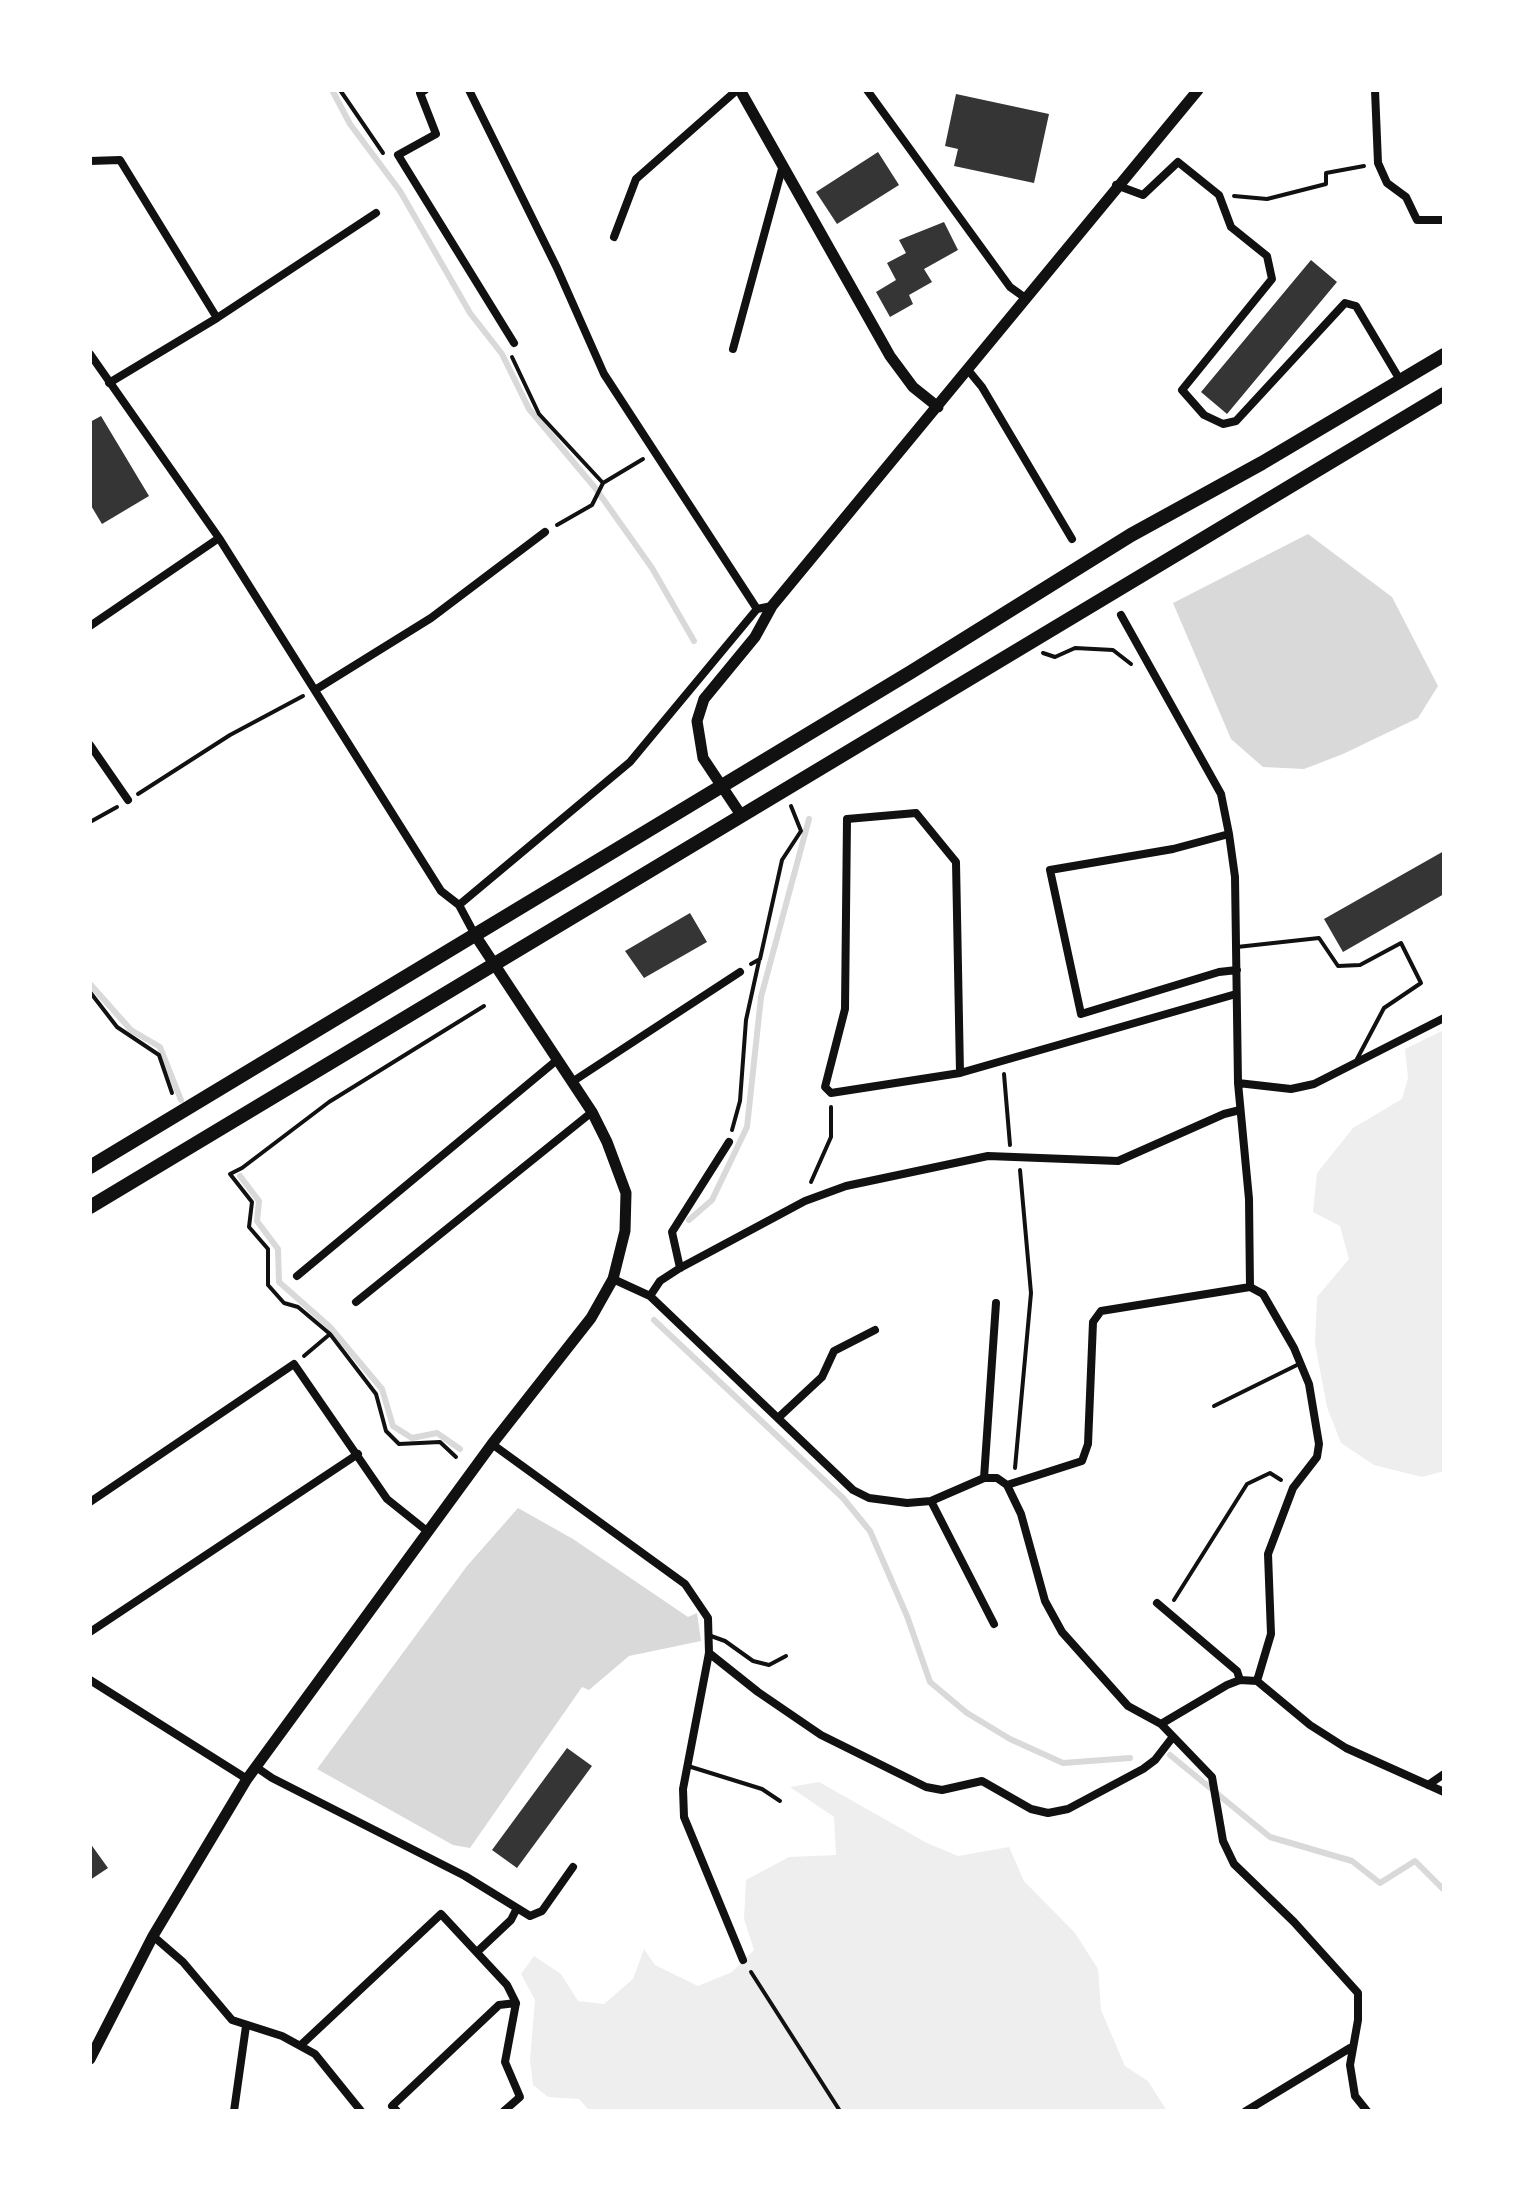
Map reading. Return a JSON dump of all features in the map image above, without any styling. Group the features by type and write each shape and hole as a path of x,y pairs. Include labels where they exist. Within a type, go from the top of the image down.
{"highway":[{"path":"90,1167 379,989 721,787 1131,535 1444,355"},
{"path":"90,1207 1444,394"}],"street":[{"path":"425,90 420,93 436,134 398,155 514,343"},
{"path":"469,90 557,268 604,374 757,609"},
{"path":"614,237 636,179 738,90 890,356 913,387 938,407"},
{"path":"867,90 1010,287 1024,297"},
{"path":"741,815 703,758 697,721 704,699 755,637 772,606 938,407 1116,185 1198,90"},
{"path":"1375,90 1378,163 1387,183 1406,197 1417,220 1444,220"},
{"path":"90,161 120,160 217,318"},
{"path":"1116,185 1143,195 1178,162 1219,195 1231,227 1267,256 1272,279 1182,390 1204,415 1223,424 1236,421 1345,303 1356,306 1400,380"},
{"path":"733,349 783,165"},
{"path":"109,383 217,318 376,213"},
{"path":"90,355 219,538 441,891 459,905 475,935 592,1112 626,1193 625,1231 613,1279 591,1318 427,1531 247,1779 153,1936 90,2059"},
{"path":"968,370 982,387 1072,539"},
{"path":"315,690 431,618 545,532"},
{"path":"90,626 219,538"},
{"path":"459,905 630,762 757,609 772,606"},
{"path":"1121,615 1221,794 1229,834 1235,877 1238,1083 1249,1199 1250,1287"},
{"path":"90,745 128,800"},
{"path":"960,1073 956,862 916,813 847,819 845,1009 825,1087 831,1093 960,1073 1236,994"},
{"path":"1229,834 1173,849 1050,870 1081,1014 1219,972 1237,970"},
{"path":"572,1082 740,972"},
{"path":"1238,1083 1291,1089 1314,1084 1444,1018"},
{"path":"297,1276 557,1060"},
{"path":"650,1296 660,1281 680,1268 805,1201 846,1186 988,1156 1118,1161 1224,1114 1240,1110"},
{"path":"356,1302 592,1112"},
{"path":"680,1268 672,1232 729,1142"},
{"path":"613,1279 650,1296 853,1490 869,1498 931,1501 984,1478 997,1478 1011,1484 1082,1461 1088,1444 1093,1322 1101,1311 1250,1287 1263,1294 1309,1384 1319,1444 1317,1457 1293,1488 1268,1554 1271,1634 1257,1681"},
{"path":"984,1478 996,1303"},
{"path":"778,1418 822,1377 834,1351 875,1330"},
{"path":"90,1502 294,1364 387,1499 427,1531"},
{"path":"492,1444 685,1584 708,1618 711,1636 709,1653 683,1789 684,1817 743,1960"},
{"path":"90,1632 358,1454"},
{"path":"1011,1484 1045,1601 1062,1632 1128,1706 1161,1724 1212,1777 1223,1841 1234,1864 1294,1922 1358,1993 1358,2020 1350,2048 1355,2096 1367,2111"},
{"path":"931,1501 994,1624"},
{"path":"1157,1603 1168,1609 1237,1671 1240,1680"},
{"path":"709,1653 758,1692 821,1735 926,1787 942,1790 982,1781 1031,1809 1048,1813 1068,1809 1143,1769 1155,1760 1172,1738"},
{"path":"90,1680 247,1779"},
{"path":"1161,1724 1240,1680 1257,1681 1310,1725 1346,1748 1444,1792"},
{"path":"256,1767 465,1876 530,1916 542,1911 573,1867"},
{"path":"1428,1785 1444,1774"},
{"path":"477,1952 511,1920 516,1910"},
{"path":"301,2045 441,1914 507,1985 516,2003 505,2062 520,2097 504,2111"},
{"path":"153,1936 183,1962 232,2020 301,2045 315,2054 361,2111"},
{"path":"397,2111 392,2106 499,2005 516,2003"},
{"path":"234,2111 246,2026"},
{"path":"1246,2111 1350,2048"}],"lane":[{"path":"1237,947 1319,938 1338,966 1360,965 1401,943 1421,983 1384,1008 1354,1064"},
{"path":"1214,1406 1301,1364"},
{"path":"711,1636 725,1641 753,1661 769,1665 786,1656"},
{"path":"688,1766 762,1789 780,1801"}],"path":[{"path":"1219,195 1267,199 1326,184 1326,173 1378,163"},
{"path":"545,532 592,505 603,483 652,452"},
{"path":"1041,652 1055,657 1075,648 1113,650 1137,669 1148,663"},
{"path":"90,822 230,735 315,690"},
{"path":"729,1142 740,1101 746,1020 782,860 801,831 791,806"},
{"path":"740,972 760,959"},
{"path":"90,992 117,1027 159,1055 172,1093"},
{"path":"1002,1060 1031,1293 1011,1484"},
{"path":"805,1201 831,1137 831,1093"},
{"path":"294,1364 330,1334"},
{"path":"1168,1609 1247,1484 1270,1473 1293,1488"},
{"path":"743,1960 840,2111"}],"shaded area":[{"path":"1308,534 1392,597 1438,686 1418,718 1343,754 1304,769 1263,767 1231,739 1173,603"},
{"path":"1444,1030 1444,1471 1422,1477 1374,1465 1341,1443 1327,1407 1315,1344 1317,1297 1349,1259 1340,1226 1313,1212 1317,1173 1353,1128 1402,1099 1408,1078 1405,1049"},
{"path":"518,1508 573,1539 688,1617 697,1613 701,1641 629,1656 589,1690 582,1687 470,1848 453,1845 317,1769 467,1566"},
{"path":"819,1782 927,1843 958,1856 1009,1847 1024,1881 1075,1933 1098,1969 1101,2010 1125,2066 1148,2081 1167,2111 590,2111 579,2099 548,2097 533,2085 530,2060 535,2000 521,1974 534,1956 561,1974 578,2001 604,2004 633,1979 644,1949 655,1965 698,1986 732,1972 754,1950 744,1919 746,1880 789,1857 836,1855 834,1817 790,1787"}],"building":[{"path":"956,94 1049,114 1034,183 954,166 958,149 945,146"},
{"path":"878,152 899,185 837,224 816,192"},
{"path":"944,222 958,250 924,269 932,282 909,295 913,304 890,317 876,292 896,280 887,263 906,253 899,240"},
{"path":"1311,260 1337,282 1227,414 1201,392"},
{"path":"101,416 149,496 102,524 90,504 90,422"},
{"path":"1444,851 1444,894 1343,952 1324,919"},
{"path":"690,913 707,942 644,978 625,951"},
{"path":"567,1748 592,1766 517,1868 492,1850"},
{"path":"90,1843 108,1868 90,1880"}],"waterway":[{"path":"332,90 350,124 400,191 470,313 502,354 529,409 596,489 652,568 694,641"},
{"path":"689,1220 712,1200 747,1127 761,997 809,819"},
{"path":"90,984 131,1030 160,1047 181,1100"},
{"path":"240,1176 259,1201 257,1221 278,1249 279,1282 330,1327 382,1389 393,1426 412,1438 437,1433 460,1449"},
{"path":"654,1320 843,1498 870,1531 907,1616 930,1682 967,1713 1010,1739 1063,1763 1130,1758"},
{"path":"1170,1755 1270,1837 1352,1861 1380,1883 1415,1861 1444,1890"}]}
